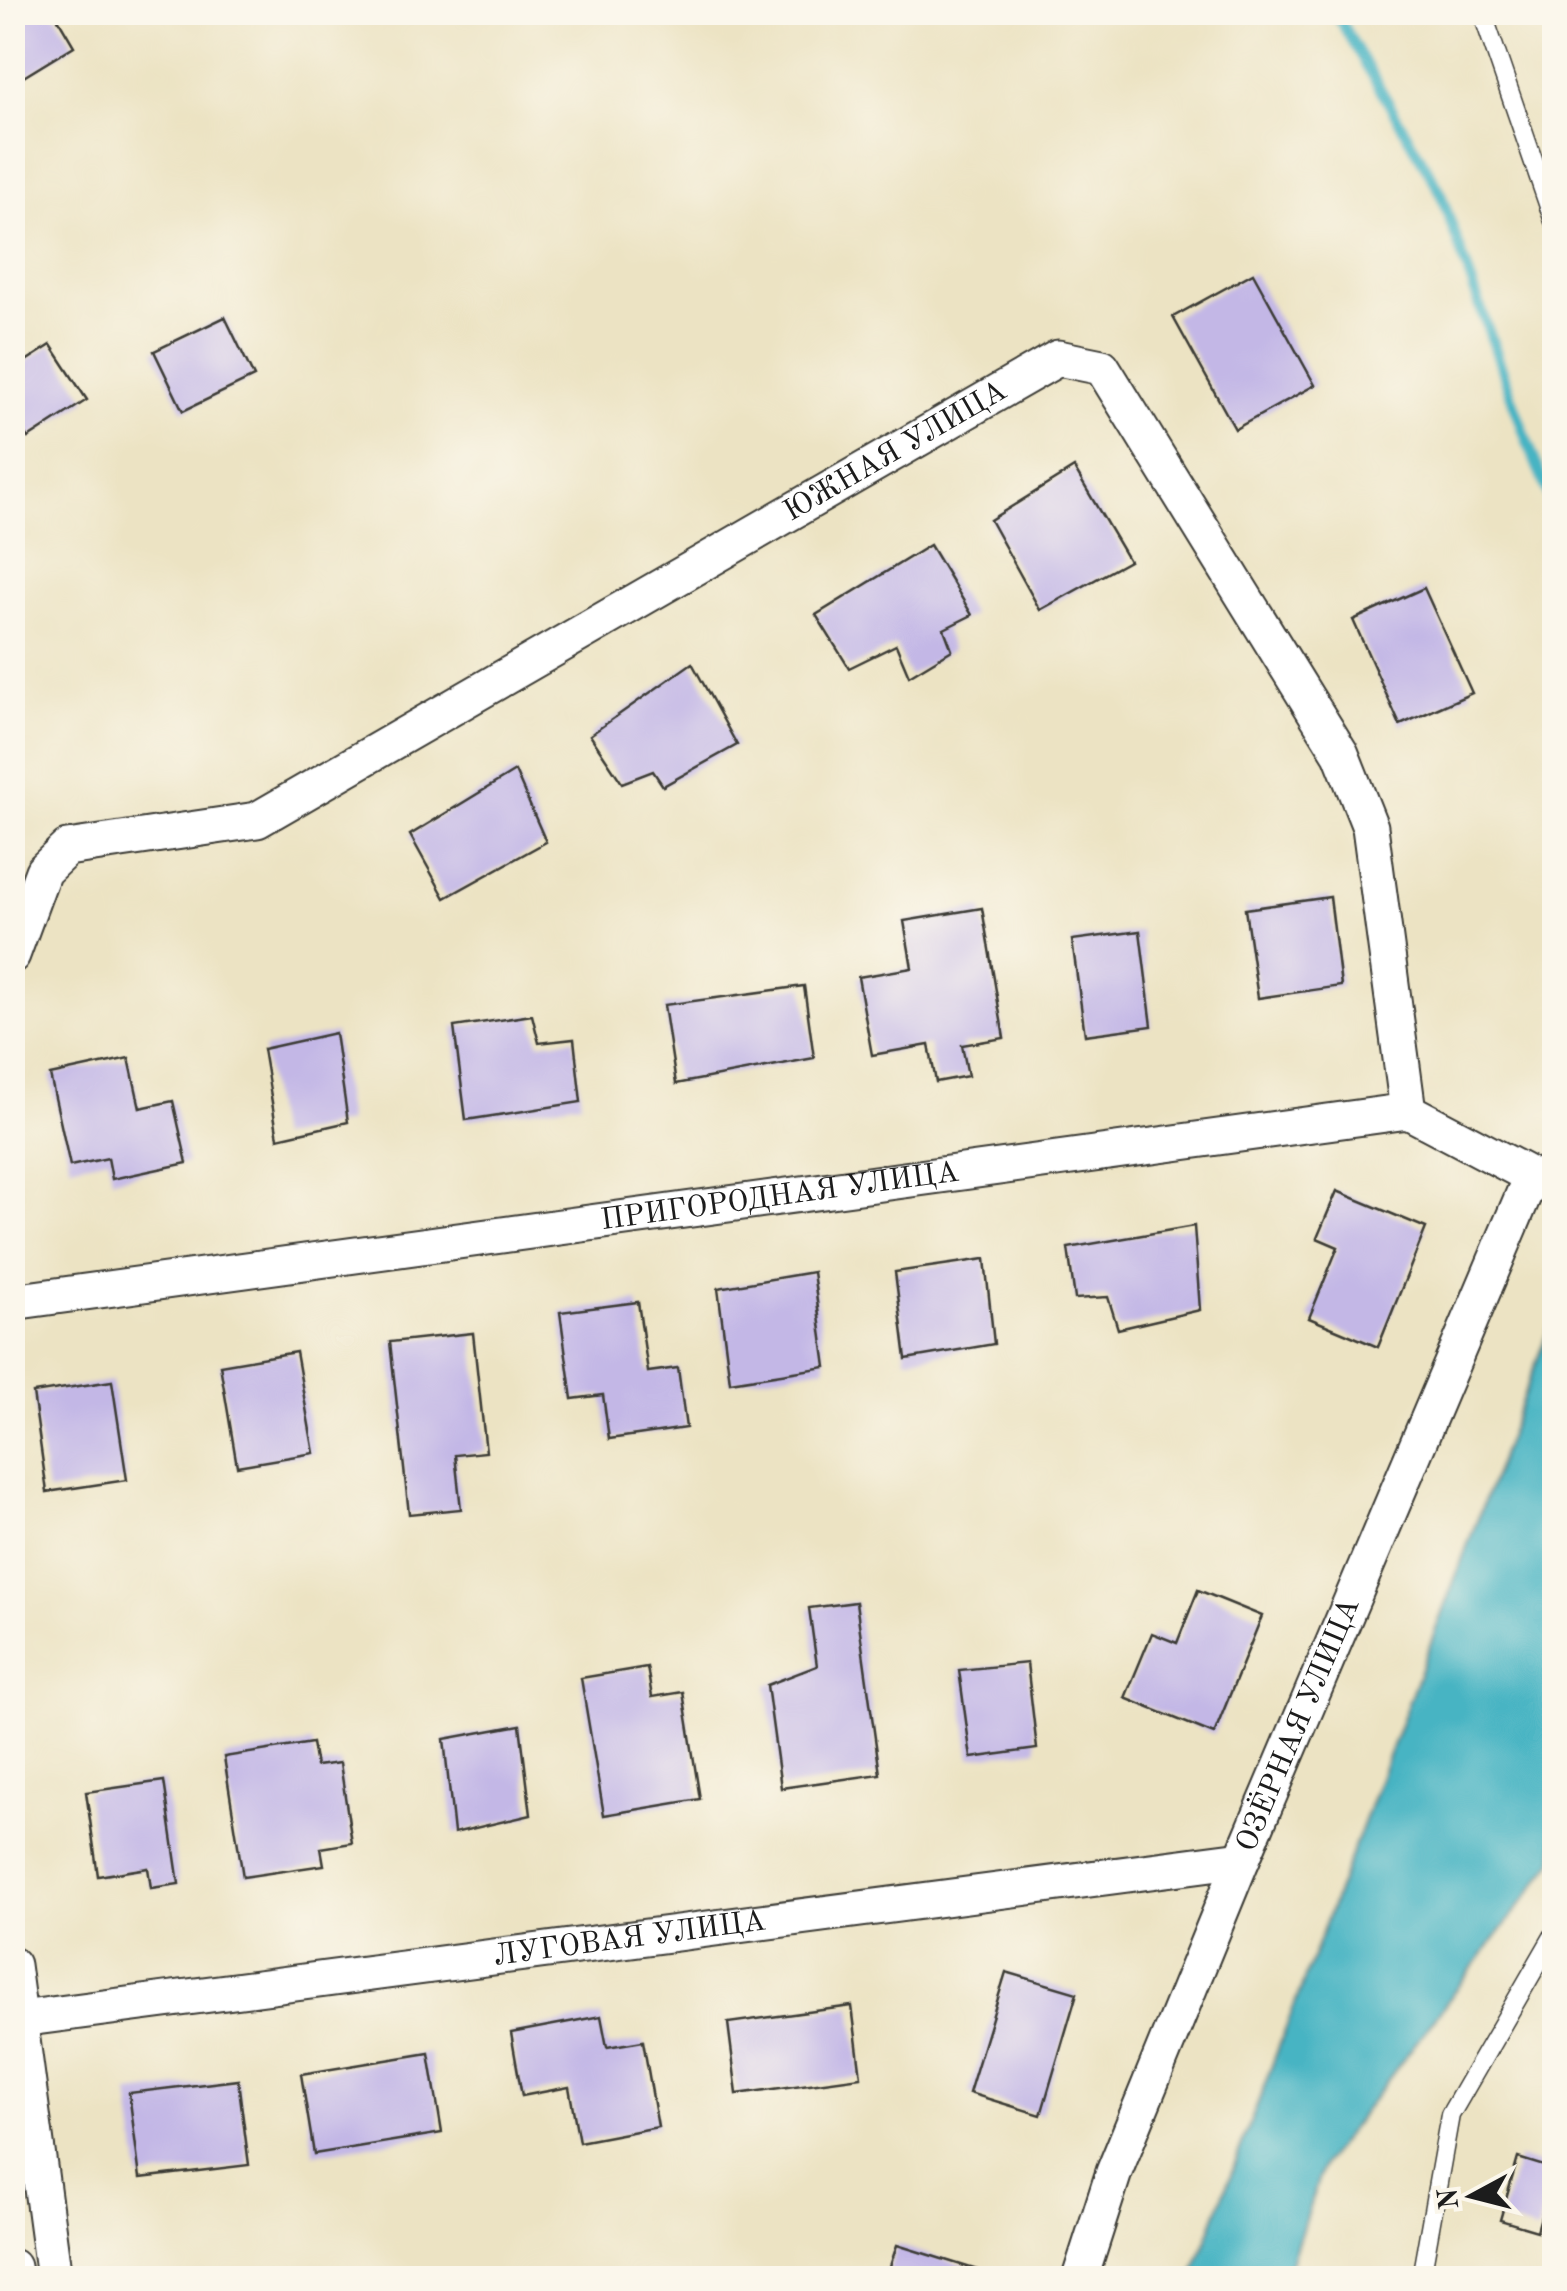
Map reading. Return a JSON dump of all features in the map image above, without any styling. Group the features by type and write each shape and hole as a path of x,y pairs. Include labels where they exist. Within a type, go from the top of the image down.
{"street":[{"name":"ЮЖНАЯ УЛИЦА","path":"12,956 44,871 67,848 256,820 1058,358 1102,366 1341,754 1370,826 1408,1111"},
{"path":"1408,1111 1542,1183"},
{"name":"ПРИГОРОДНАЯ УЛИЦА","path":"12,1302 1408,1111"},
{"name":"ОЗЁРНАЯ УЛИЦА","path":"1080,2278 1114,2172 1242,1859 1542,1183"},
{"name":"ЛУГОВАЯ УЛИЦА","path":"20,2019 1242,1859"},
{"path":"12,1964 54,2278"},
{"path":"12,2267 14,2278"}],"lane":[{"path":"1482,12 1554,220"},
{"path":"1420,2278 1450,2115 1554,1936"}],"water":[{"path":"1554,1315 1554,1861 1323,2165 1286,2278 1192,2278"}],"building":[{"path":"12,12 54,12 74,46 12,84"},
{"path":"1253,273 1315,385 1235,429 1173,317"},
{"path":"225,317 254,377 183,411 154,351"},
{"path":"51,345 87,400 28,438 12,415 12,370"},
{"path":"1074,468 1129,561 1040,610 990,520"},
{"path":"930,545 972,615 944,629 952,650 909,676 896,645 849,668 816,615"},
{"path":"1424,588 1472,693 1400,725 1353,620"},
{"path":"692,663 737,745 663,786 653,771 622,783 590,735"},
{"path":"515,771 546,842 445,898 410,835"},
{"path":"1330,897 1341,986 1258,998 1245,909"},
{"path":"982,908 1004,1038 962,1045 968,1076 936,1082 929,1045 872,1055 858,977 912,968 904,921"},
{"path":"1140,931 1152,1026 1085,1035 1072,940"},
{"path":"804,986 814,1058 676,1084 664,1005"},
{"path":"532,1015 539,1043 574,1039 581,1102 466,1120 454,1027"},
{"path":"335,1033 348,1122 278,1138 263,1049"},
{"path":"129,1058 140,1108 173,1101 187,1163 112,1179 108,1158 70,1166 50,1075"},
{"path":"1337,1191 1426,1228 1378,1347 1309,1318 1338,1247 1317,1238"},
{"path":"1194,1226 1200,1310 1118,1329 1108,1297 1075,1299 1068,1248"},
{"path":"985,1259 994,1344 906,1359 895,1272"},
{"path":"813,1272 826,1367 730,1382 718,1288"},
{"path":"638,1302 648,1372 678,1368 686,1428 609,1439 603,1395 572,1399 560,1312"},
{"path":"473,1333 486,1452 455,1455 461,1509 409,1514 390,1342"},
{"path":"296,1352 314,1453 237,1466 220,1365"},
{"path":"112,1381 127,1480 47,1492 33,1393"},
{"path":"1198,1590 1262,1616 1214,1734 1125,1698 1152,1633 1177,1643"},
{"path":"856,1602 880,1774 781,1788 767,1685 817,1666 809,1608"},
{"path":"1027,1663 1037,1749 971,1758 959,1670"},
{"path":"647,1667 652,1697 683,1692 700,1799 604,1815 581,1678"},
{"path":"520,1725 531,1815 454,1833 444,1739"},
{"path":"312,1743 316,1766 340,1763 352,1843 321,1848 324,1865 243,1877 224,1757"},
{"path":"164,1781 179,1884 151,1888 148,1868 98,1876 86,1792"},
{"path":"1006,1972 1077,1993 1041,2115 969,2093"},
{"path":"852,2006 861,2077 737,2094 728,2023"},
{"path":"601,2016 607,2047 643,2041 658,2127 579,2142 569,2087 522,2096 511,2033"},
{"path":"429,2053 442,2133 314,2154 301,2074"},
{"path":"238,2080 249,2165 140,2178 129,2093"},
{"path":"1518,2158 1554,2169 1537,2231 1500,2220"},
{"path":"897,2245 1003,2278 886,2278"}],"waterway":[{"path":"1335,12 1439,189 1554,509"}]}
